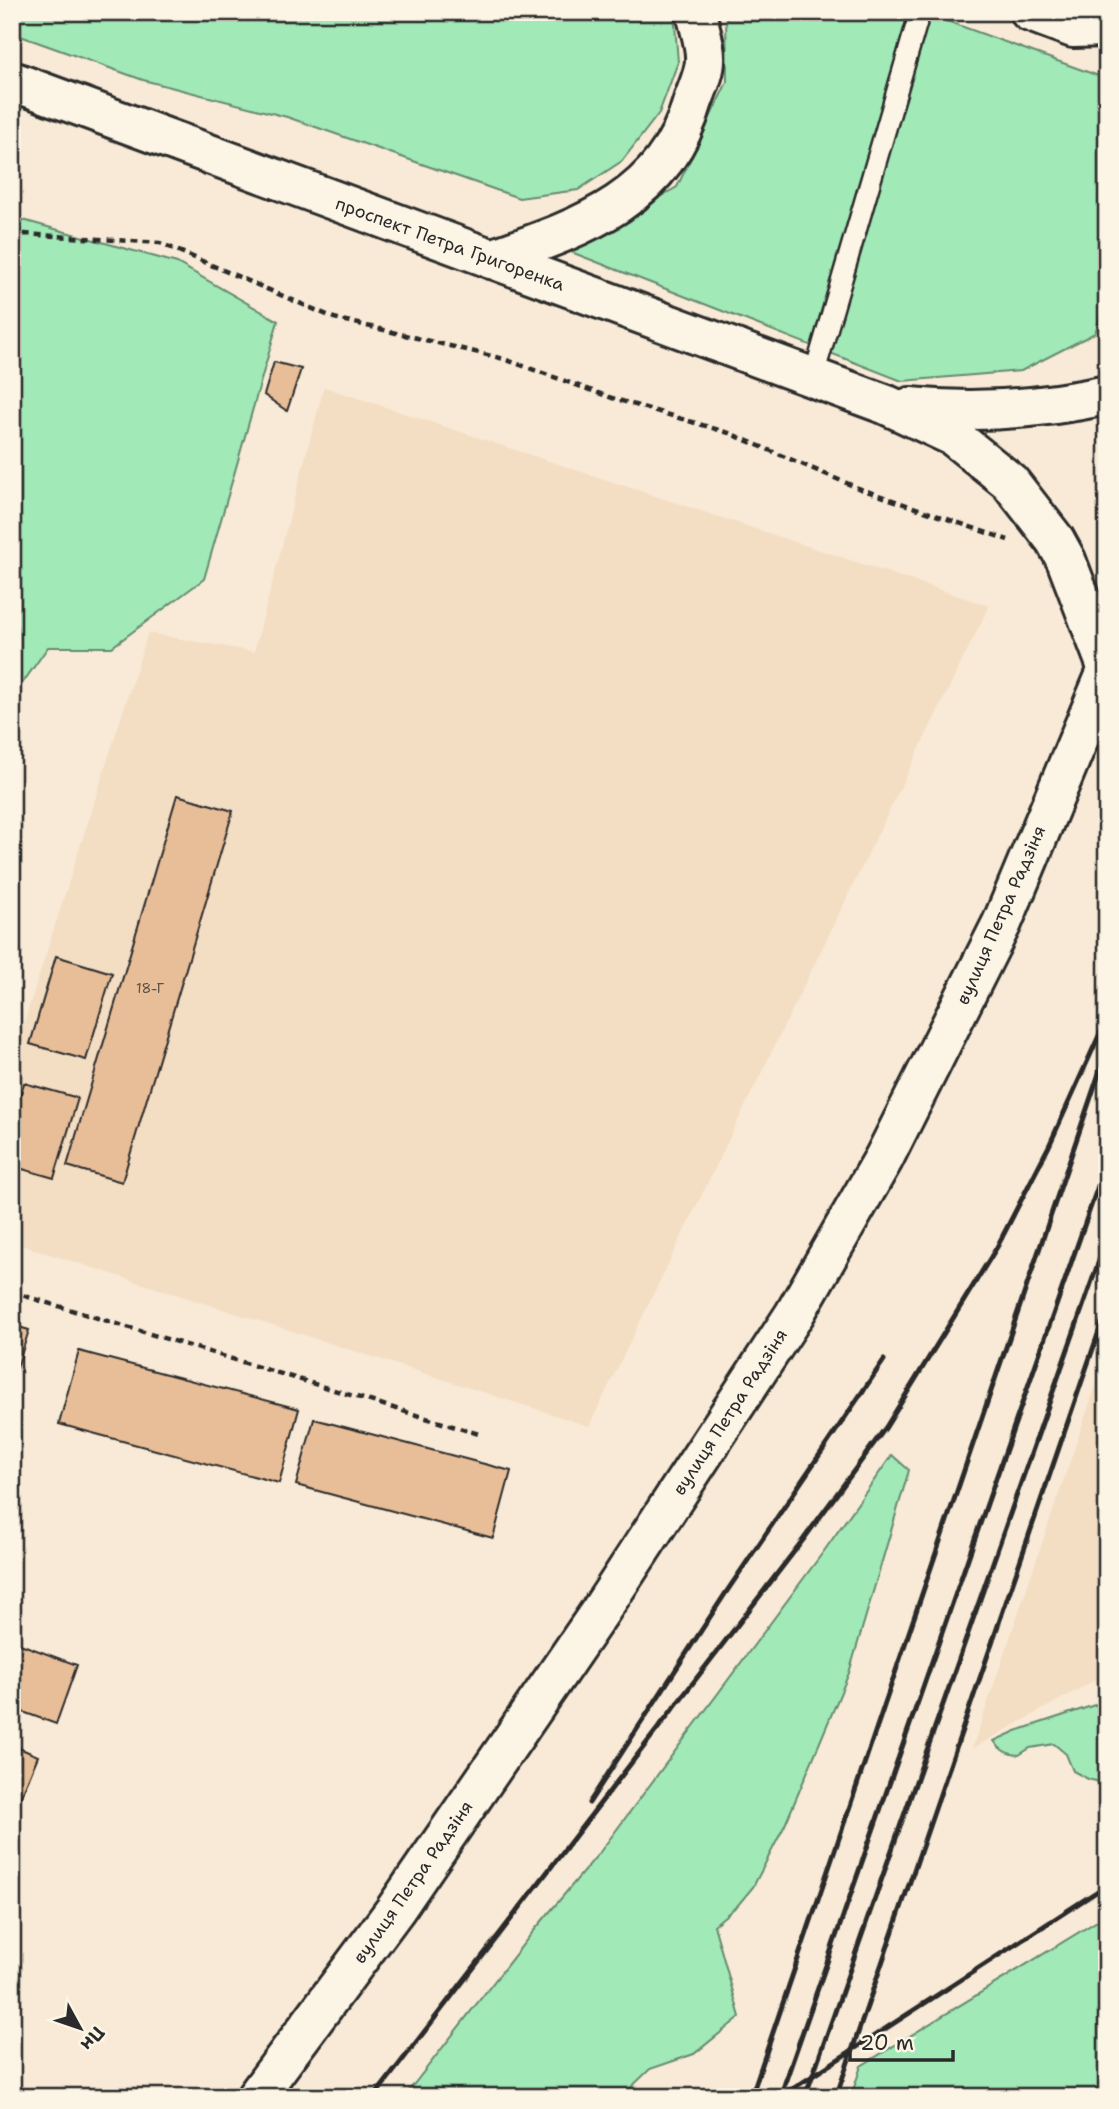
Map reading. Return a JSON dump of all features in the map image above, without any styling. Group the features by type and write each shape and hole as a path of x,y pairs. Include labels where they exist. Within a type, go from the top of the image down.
{"main road":[{"path":"491,259 596,219 655,175 674,148 690,113 705,60 696,12"},
{"path":"1030,12 1073,28 1107,27"},
{"name":"проспект Петра Григоренка","path":"12,81 887,405 953,436 1010,482 1055,540 1066,560 1107,669"},
{"name":"проспект Петра Григоренка","path":"887,405 949,411 996,411 1069,403 1107,395"},
{"name":"вулиця Петра Радзіня","path":"256,2097 395,1910 609,1598 794,1315 884,1158 1002,923 1107,669"}],"lane":[{"path":"813,378 920,12"}],"path":[{"path":"12,236 24,234 160,243 334,318 504,359 612,398 729,433 858,488 1014,542"},
{"path":"12,1292 482,1435"}],"shaded area":[{"path":"324,387 989,606 589,1426 12,1242 12,1061 148,633 254,652"},
{"path":"1107,1353 1107,1673 972,1749"}],"green space":[{"path":"12,12 674,12 678,62 659,113 622,161 578,190 519,198 287,117 143,80 12,33"},
{"path":"726,12 922,12 1107,79 1107,295 1095,333 1021,371 902,381 566,250 677,187 727,82"},
{"path":"12,217 177,263 278,321 204,579 112,647 48,647 12,698"},
{"path":"892,1455 909,1470 849,1673 785,1825 753,1887 738,1905 714,1925 740,2017 694,2054 650,2069 621,2097 404,2097 532,1933 600,1852 824,1551"},
{"path":"1107,1701 1107,1784 1088,1779 1073,1771 1066,1754 1054,1744 1030,1748 1019,1755 1005,1751 994,1741 1016,1731"},
{"path":"1107,1915 1107,2097 851,2097 861,2066"}],"building":[{"path":"274,362 301,369 287,411 264,395"},
{"path":"177,795 233,811 122,1182 67,1166"},
{"path":"56,956 112,973 86,1060 30,1044"},
{"path":"24,1083 78,1098 54,1178 12,1166 12,1123"},
{"path":"12,1325 29,1330 12,1384"},
{"path":"79,1351 299,1409 279,1483 59,1424"},
{"path":"314,1419 511,1471 493,1538 296,1485"},
{"path":"12,1641 77,1665 56,1724 12,1708"},
{"path":"12,1745 38,1756 20,1799 12,1796"}],"railway":[{"path":"374,2097 803,1540 886,1427 997,1247 1049,1146 1107,1018"},
{"path":"751,2097 1107,1050"},
{"path":"780,2097 1107,1160"},
{"path":"805,2097 1107,1238"},
{"path":"836,2097 1107,1308"},
{"path":"589,1803 725,1594 884,1360"},
{"path":"780,2097 1107,1885"}]}
